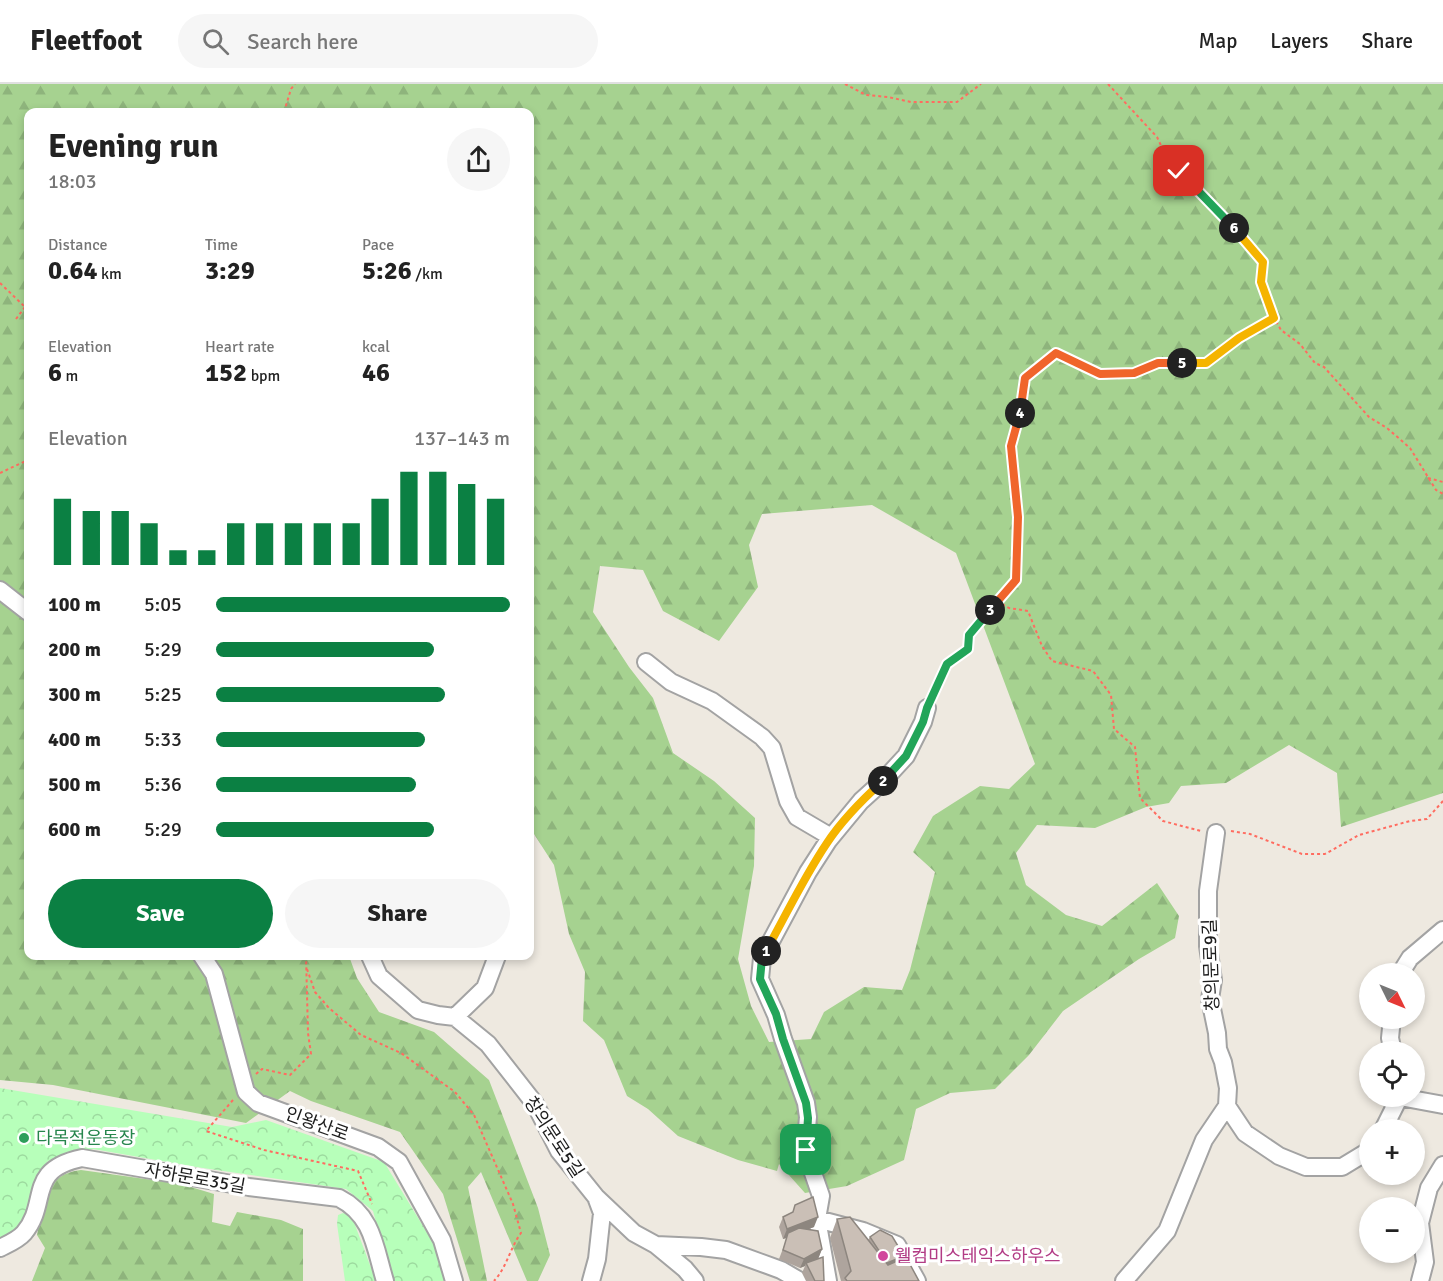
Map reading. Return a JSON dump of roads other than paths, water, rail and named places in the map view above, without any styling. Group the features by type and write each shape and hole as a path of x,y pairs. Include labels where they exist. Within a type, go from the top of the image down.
{"street":[{"path":"0,590 24,609"},
{"path":"646,662 671,682 711,701 762,737 772,748 788,801 797,817 831,837"},
{"path":"828,1281 817,1219 821,1196 806,1150 808,1118 806,1103 776,1014 760,979 762,958 808,872 831,837 861,801 906,756 923,722 927,708"},
{"name":"창의문로9길","path":"1216,834 1208,891 1208,946 1213,980 1210,999 1218,1049 1228,1088 1227,1106"},
{"path":"1407,963 1443,930"},
{"name":"인왕산로","path":"205,960 214,974 246,1092 258,1103 378,1147 399,1162 442,1240 454,1281"},
{"name":"창의문로5길","path":"372,960 379,976 418,1010 455,1017 488,1044 535,1104 559,1151 596,1197 634,1233 656,1245 701,1246 726,1250 780,1270 800,1281"},
{"path":"455,1017 486,988 496,960"},
{"path":"1425,1102 1443,1105"},
{"path":"1124,1281 1167,1231 1204,1140 1227,1106 1245,1133 1279,1156 1306,1167 1342,1167 1359,1157"},
{"name":"자하문로35길","path":"0,1248 23,1235 29,1225 42,1182 50,1173 60,1165 82,1158 249,1187 339,1198 360,1212 372,1236 385,1281"},
{"path":"1420,1281 1425,1262 1420,1223 1429,1188 1443,1165"},
{"path":"591,1281 597,1259 602,1213 596,1197"},
{"path":"817,1219 863,1231 897,1245 917,1281"},
{"path":"656,1245 685,1269 695,1281"}],"place":[{"name":"다목적운동장","path":"24,1138"},
{"name":"웰컴미스테익스하우스","path":"883,1256"}]}
